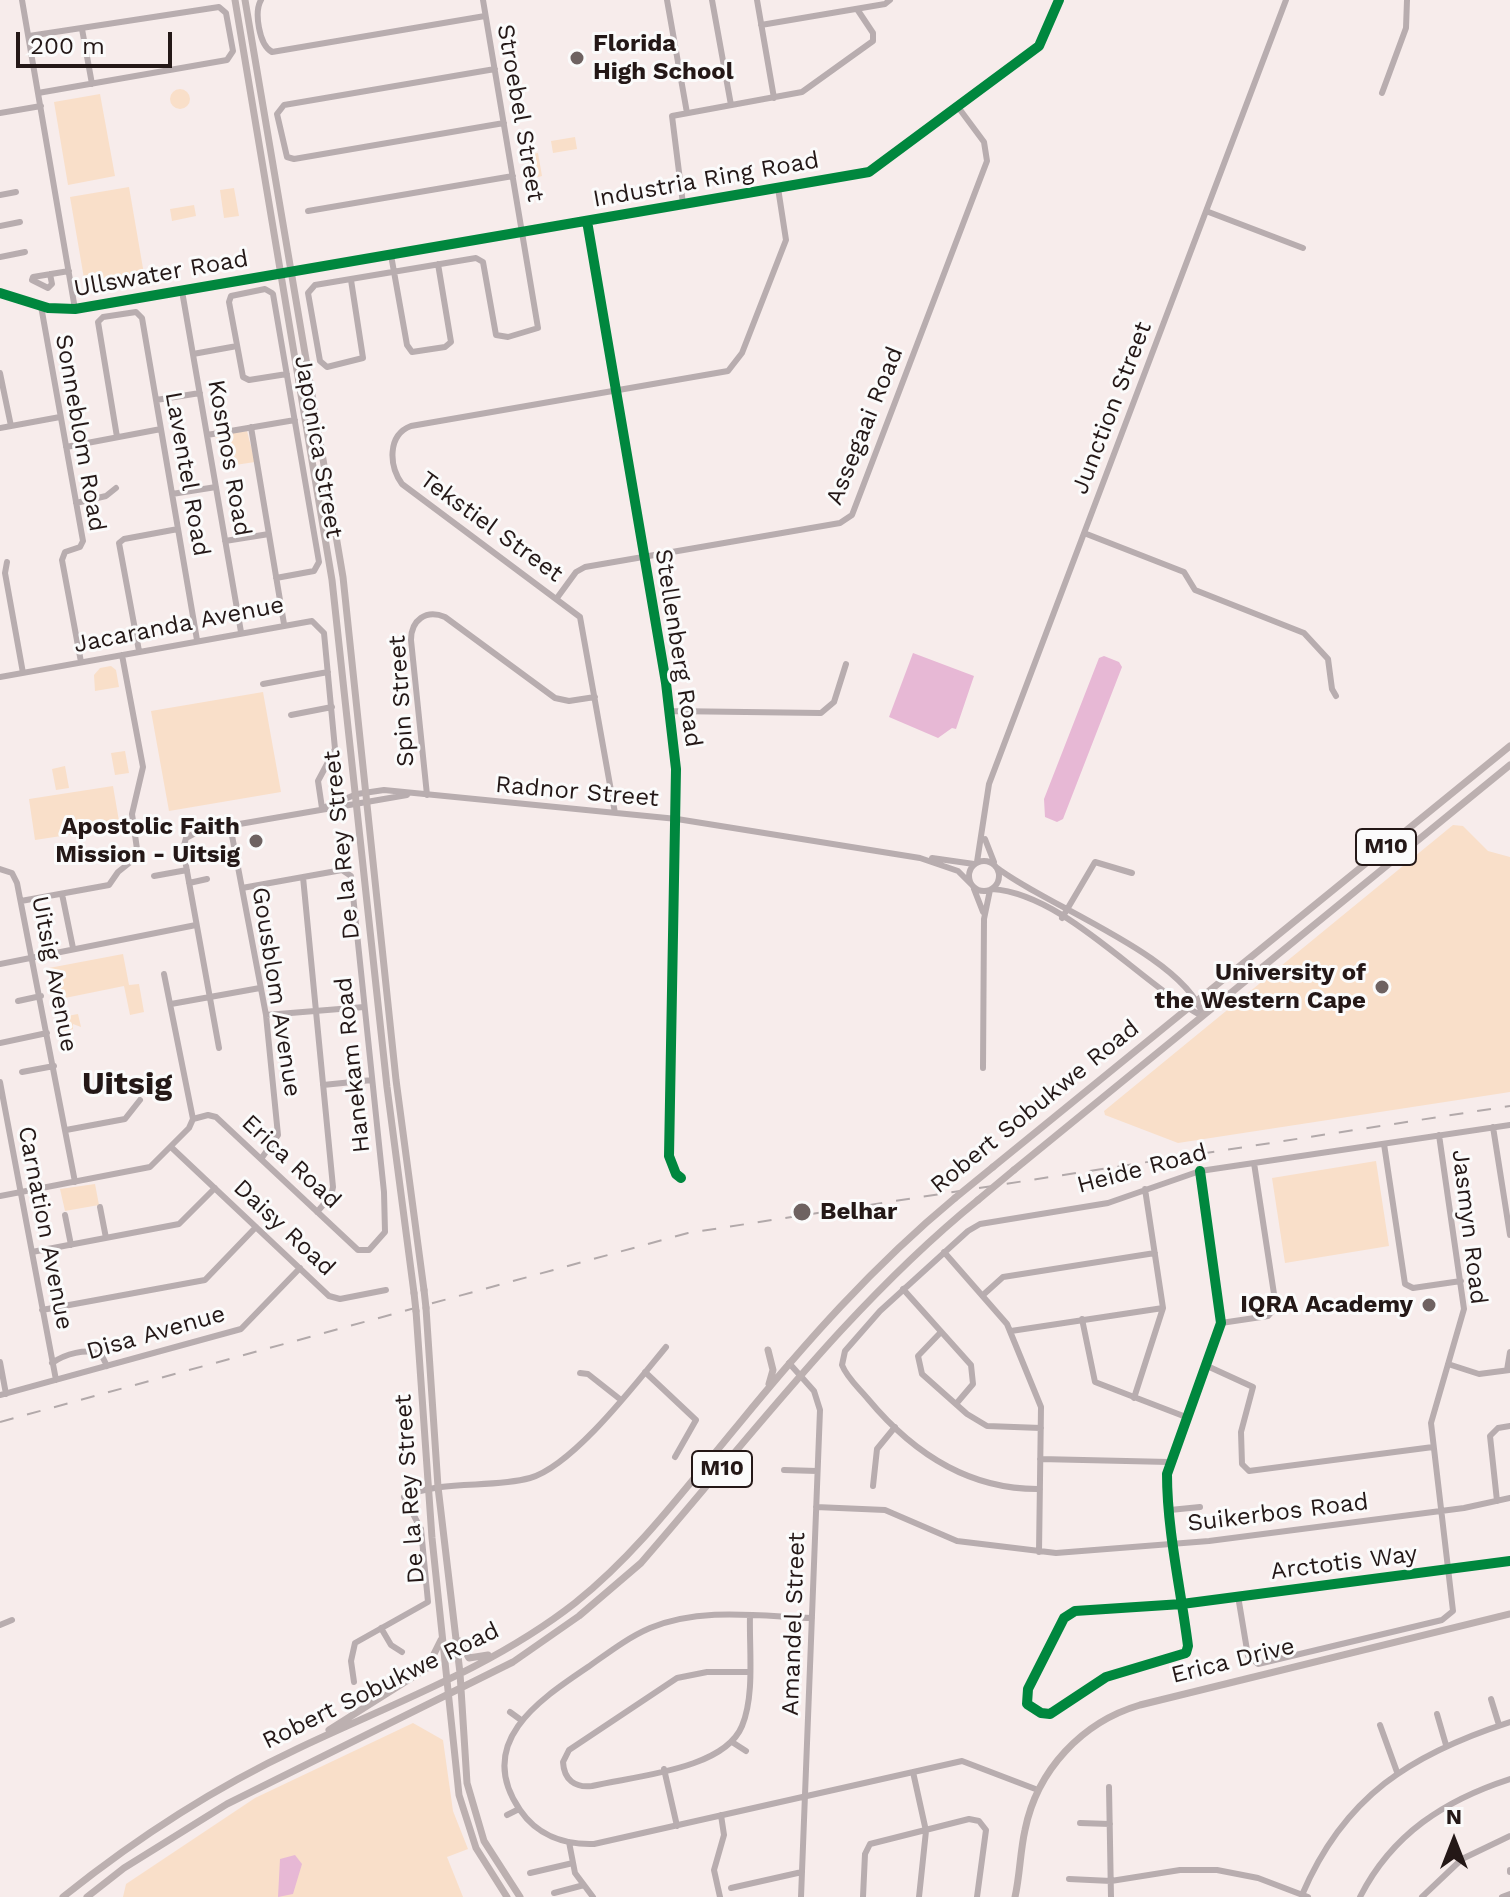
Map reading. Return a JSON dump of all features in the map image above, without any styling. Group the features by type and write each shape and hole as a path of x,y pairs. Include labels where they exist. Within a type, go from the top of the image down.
{"main road":[{"name":"De la Rey Street","path":"235,0 332,580 384,1065 416,1311 428,1488 462,1808 485,1867 507,1897"},
{"name":"De la Rey Street","path":"245,0 337,534 398,1094 426,1308 438,1487 460,1673 465,1768 475,1817 494,1862 520,1897"},
{"name":"Robert Sobukwe Road","path":"63,1897 156,1829 299,1748 500,1653 572,1605 623,1560 865,1278 955,1198 1510,746"},
{"name":"Robert Sobukwe Road","path":"87,1897 124,1868 227,1804 513,1662 579,1616 633,1571 801,1374 902,1264 1510,765"},
{"path":"764,1393 773,1374 768,1350"},
{"name":"Erica Drive","path":"1018,1897 1024,1832 1038,1790 1060,1757 1105,1719 1131,1707 1510,1614"},
{"path":"455,1632 469,1658 500,1653"},
{"path":"299,1748 427,1668 435,1658 442,1634"}],"street":[{"path":"22,0 75,309"},
{"path":"261,0 258,9 264,44 272,52 485,16"},
{"name":"Stroebel Street","path":"438,264 480,259 496,335 503,337 535,331 538,324 483,0"},
{"path":"667,0 687,113"},
{"path":"712,0 731,105"},
{"path":"757,0 774,98"},
{"name":"Industria Ring Road","path":"292,272 869,172 1041,44 1059,0"},
{"name":"Junction Street","path":"976,863 984,832 989,784 1286,0"},
{"path":"1382,93 1406,28 1407,0"},
{"path":"761,25 890,1"},
{"path":"29,36 219,7 226,13 232,56 38,93"},
{"path":"683,204 670,120 673,115 806,91 872,43 873,33 857,9"},
{"path":"82,29 92,84"},
{"path":"495,69 284,105 277,114 285,154 294,159 504,123"},
{"path":"0,113 41,106"},
{"name":"Assegaai Road","path":"557,598 582,568 840,523 854,513 987,161 984,142 958,107"},
{"path":"308,211 513,176"},
{"path":"615,391 722,373 733,367 786,240 778,188"},
{"path":"0,195 16,192"},
{"path":"1206,211 1303,248"},
{"name":"Stellenberg Road","path":"587,221 670,711 677,819 669,1156 676,1174 681,1178"},
{"path":"0,226 20,222"},
{"path":"0,257 25,252"},
{"path":"351,280 363,358 327,367 320,361 308,293 315,285 351,280 394,272 438,264 451,340 445,347 415,352 408,349 394,272 391,255"},
{"path":"50,274 69,271"},
{"name":"Ullswater Road","path":"1,293 41,306 75,309 292,272"},
{"path":"0,284 1,293"},
{"name":"Japonica Street","path":"237,346 230,297 270,290 319,564 314,571 276,578"},
{"name":"Kosmos Road","path":"182,291 241,632"},
{"name":"Sonneblom Road","path":"41,306 83,543 64,554 62,562 81,662"},
{"name":"Laventel Road","path":"117,437 99,320 134,312 139,314 156,400 197,640"},
{"path":"193,354 237,346 242,375 246,379 287,374"},
{"path":"0,373 11,426"},
{"name":"Tekstiel Street","path":"615,391 411,426 400,432 393,445 396,474 402,484 557,598 582,621 615,813"},
{"path":"156,400 200,393"},
{"path":"0,428 60,417"},
{"path":"207,435 295,420"},
{"path":"251,427 284,624"},
{"path":"66,447 161,429"},
{"path":"172,494 216,487"},
{"path":"76,503 106,496 116,488"},
{"path":"139,651 119,545 124,539 178,529"},
{"path":"1084,533 1184,572 1195,590 1312,638 1328,659 1336,696"},
{"path":"225,541 269,534"},
{"path":"7,562 5,573 23,673"},
{"name":"Spin Street","path":"427,795 411,640 412,627 420,618 433,614 445,617 558,699 595,697"},
{"name":"Jacaranda Avenue","path":"0,677 305,620 320,626 324,633 335,749 318,781 324,808"},
{"path":"21,901 109,885 118,872 138,856 132,814 143,767 122,655"},
{"path":"670,711 818,714 834,702 846,664"},
{"path":"263,684 328,672"},
{"path":"291,715 332,707"},
{"name":"Radnor Street","path":"357,794 384,790 419,795"},
{"path":"324,808 357,794"},
{"name":"Radnor Street","path":"358,804 427,795 677,819 920,858 976,863"},
{"path":"219,1048 185,861 183,846 189,835 230,825 358,804"},
{"name":"Gousblom Avenue","path":"230,825 266,1015 278,1137 261,1159"},
{"name":"Junction Street","path":"984,832 996,866"},
{"path":"185,861 203,858"},
{"name":"Radnor Street","path":"920,858 958,871 972,884"},
{"path":"984,919 969,873 976,863 986,861 1018,882 1069,907 1137,950 1198,1000 1203,1016"},
{"path":"1062,918 1095,862 1132,873"},
{"path":"983,1068 984,919 991,889 999,879 996,866"},
{"name":"Uitsig Avenue","path":"0,869 12,873 21,901 75,1182"},
{"path":"154,876 187,870"},
{"name":"Hanekam Road","path":"242,888 342,870 350,874 386,1228 369,1250 358,1250"},
{"path":"303,877 333,1190 317,1212"},
{"path":"189,883 207,879"},
{"path":"972,884 980,890 1012,892 1062,918 1187,1008 1203,1016"},
{"path":"62,894 73,948"},
{"path":"0,964 196,925"},
{"path":"1128,963 1137,950"},
{"path":"0,1196 150,1167 193,1119 164,974"},
{"path":"171,1004 260,988"},
{"path":"18,1001 41,996"},
{"path":"266,1015 364,1007"},
{"path":"0,1043 47,1033"},
{"path":"22,1072 54,1066"},
{"path":"323,1085 372,1080"},
{"name":"Carnation Avenue","path":"0,1082 56,1380"},
{"path":"66,1130 128,1118 140,1100"},
{"name":"Erica Road","path":"193,1119 216,1117 358,1250"},
{"name":"Heide Road","path":"895,1427 846,1373 842,1358 880,1311 944,1252 980,1224 1108,1203 1200,1171 1510,1125"},
{"path":"1493,1127 1510,1235"},
{"name":"Jasmyn Road","path":"1238,1596 1248,1656 1258,1664 1447,1618 1453,1611 1431,1423 1464,1309 1439,1135"},
{"path":"1384,1144 1405,1284 1413,1288 1461,1281"},
{"name":"Daisy Road","path":"171,1147 333,1298 386,1290"},
{"path":"1221,1323 1268,1316 1276,1307 1254,1163"},
{"path":"1182,1604 1167,1484 1169,1462 1221,1323 1200,1171"},
{"path":"32,1252 179,1224 215,1188"},
{"path":"1134,1398 1163,1308 1145,1189"},
{"path":"100,1207 106,1238"},
{"path":"65,1215 71,1245"},
{"path":"42,1310 205,1280 256,1227"},
{"path":"944,1252 1011,1331 1041,1407 1039,1552"},
{"path":"983,1295 1003,1277 1155,1253"},
{"name":"Disa Avenue","path":"3,1395 243,1328 300,1268"},
{"path":"903,1289 973,1371 971,1387 956,1404"},
{"path":"1011,1331 1163,1308"},
{"path":"1082,1319 1095,1382 1186,1417"},
{"path":"941,1332 921,1351 919,1368 956,1404 987,1426 1041,1428"},
{"path":"354,1682 351,1661 355,1643 428,1602 421,1529 404,1497 428,1488 533,1477 592,1432 666,1347"},
{"path":"52,1363 64,1356 91,1351 101,1354 107,1366"},
{"path":"1448,1364 1479,1374 1509,1370 1510,1352"},
{"path":"0,1362 3,1395"},
{"name":"Amandel Street","path":"789,1363 801,1374 819,1404 801,1897"},
{"path":"1205,1365 1253,1387 1240,1441 1242,1464 1249,1471 1433,1447"},
{"path":"645,1372 680,1402 696,1423 675,1457"},
{"path":"580,1373 588,1374 621,1400"},
{"path":"1497,1501 1490,1436 1498,1428 1510,1426"},
{"path":"873,1486 877,1449 895,1427 930,1457 972,1479 1019,1489 1040,1489"},
{"path":"1040,1459 1169,1462"},
{"path":"784,1470 817,1471"},
{"name":"Suikerbos Road","path":"816,1507 885,1510 950,1539 1039,1552 1175,1545 1441,1511 1510,1498"},
{"path":"1170,1510 1200,1507"},
{"name":"Arctotis Way","path":"1182,1604 1188,1646 1181,1656 1106,1677 1050,1714 1041,1713 1027,1704 1028,1689 1069,1613 1182,1604 1510,1561"},
{"path":"812,1618 750,1615 690,1617 650,1628 544,1696 521,1720 510,1742 506,1764 509,1785 519,1809 542,1832 569,1842 594,1844 962,1761 1038,1790"},
{"path":"748,1672 707,1672 677,1678 575,1745 563,1762 566,1778 582,1787 710,1758 732,1742 745,1715 748,1672 750,1615"},
{"path":"0,1625 12,1620"},
{"path":"381,1628 391,1645 402,1652"},
{"path":"1491,1699 1499,1725"},
{"path":"510,1712 521,1720"},
{"path":"1437,1714 1446,1745"},
{"path":"1069,1879 1111,1881 1180,1870 1217,1870 1258,1878 1305,1896 1332,1837 1350,1815 1397,1772 1446,1745 1510,1722"},
{"path":"1380,1725 1397,1772"},
{"path":"732,1742 746,1751"},
{"path":"496,1764 506,1764"},
{"path":"664,1769 677,1826"},
{"path":"913,1772 926,1831 919,1897"},
{"path":"1360,1897 1380,1864 1417,1825 1467,1794 1510,1779"},
{"path":"1109,1787 1111,1897"},
{"path":"507,1815 519,1809"},
{"path":"720,1897 714,1870 724,1835 721,1815"},
{"path":"863,1897 865,1854 870,1844 969,1819 984,1826 985,1843 977,1897"},
{"path":"1080,1823 1110,1824"},
{"path":"1422,1897 1462,1859 1510,1836"},
{"path":"569,1842 578,1879 593,1897"},
{"path":"530,1873 573,1863"},
{"path":"731,1888 802,1872"},
{"path":"554,1893 584,1885"},
{"path":"1502,1897 1510,1894"}],"shaded area":[{"path":"180,89 187,92 190,99 187,106 180,109 173,106 170,99 173,92"},
{"path":"100,94 115,176 68,185 54,102"},
{"path":"575,137 577,149 553,153 551,141"},
{"path":"538,153 542,176 530,179 526,155"},
{"path":"129,187 145,280 86,290 70,197"},
{"path":"234,188 239,216 224,218 220,190"},
{"path":"194,205 196,216 172,221 170,209"},
{"path":"247,431 255,462 235,465 233,453 214,436"},
{"path":"913,653 974,676 956,729 952,728 938,738 889,717"},
{"path":"1104,656 1119,662 1122,667 1063,819 1057,822 1045,817 1044,799 1099,658"},
{"path":"111,666 116,670 119,687 95,691 94,675 100,668"},
{"path":"263,692 281,792 169,811 151,711"},
{"path":"125,751 129,773 115,775 111,753"},
{"path":"65,766 69,788 56,790 52,769"},
{"path":"113,786 120,827 35,840 29,799"},
{"name":"University of the Western Cape","path":"1453,825 1463,826 1488,851 1510,857 1510,1092 1178,1143 1105,1115 1104,1111"},
{"path":"123,954 129,985 139,984 144,1012 130,1015 124,986 55,1000 49,968"},
{"path":"78,1014 81,1027 73,1024 73,1029 60,1032 57,1018"},
{"path":"1376,1161 1389,1246 1285,1263 1272,1178"},
{"path":"95,1184 99,1205 65,1211 60,1189"},
{"path":"413,1723 443,1740 453,1811 468,1849 447,1857 463,1897 123,1897 126,1884 255,1798"},
{"path":"295,1855 302,1864 293,1894 278,1897 280,1859"}],"railway":[{"path":"0,1422 688,1233 1510,1106"}],"cycle path":[{"path":"0,293 48,308 75,309 869,172 1039,46 1059,0"},
{"path":"587,221 666,683 676,769 669,1156 676,1174 681,1178"},
{"path":"1200,1171 1221,1323 1167,1474 1172,1539 1182,1604 1188,1646 1186,1653 1106,1677 1050,1714 1041,1713 1027,1704 1028,1689 1064,1618 1075,1611 1182,1604 1510,1561"}],"place":[{"name":"Florida High School","path":"577,58"},
{"name":"Apostolic Faith Mission - Uitsig","path":"256,841"},
{"name":"University of the Western Cape","path":"1382,987"},
{"name":"Belhar","path":"802,1212"},
{"name":"IQRA Academy","path":"1429,1305"}],"district":[{"name":"Uitsig","path":"127,1085"}]}
